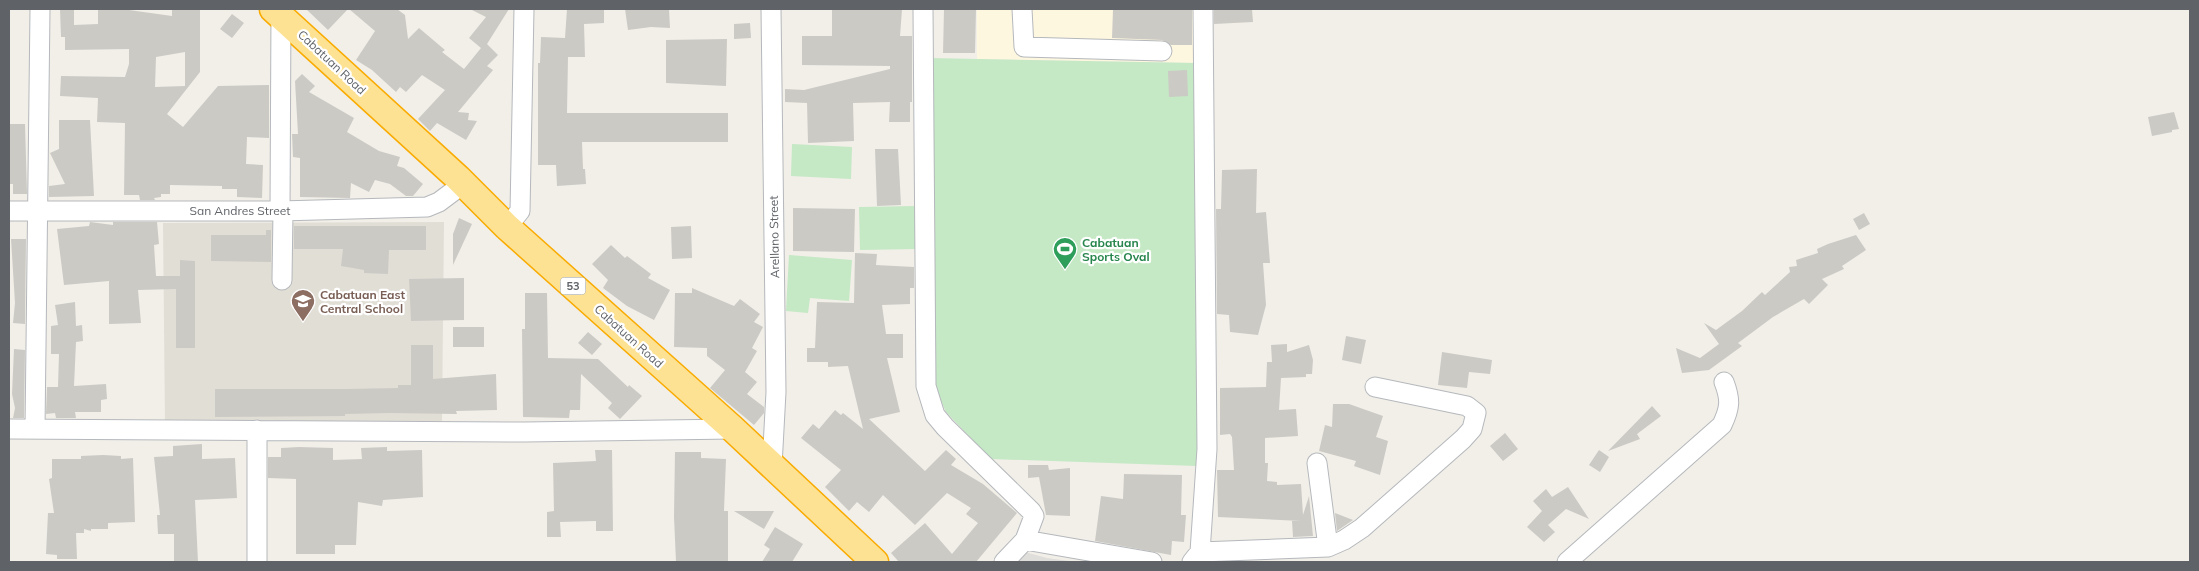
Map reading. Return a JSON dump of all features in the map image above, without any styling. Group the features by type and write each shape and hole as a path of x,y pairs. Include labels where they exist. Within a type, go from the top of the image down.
{"highway":[{"name":"Cabatuan Road","path":"279,11 507,227 732,429 875,562"}],"street":[{"path":"35,429 40,210 40,9"},
{"path":"507,227 520,211 524,9"},
{"name":"Arellano Street","path":"771,9 776,392 772,466"},
{"path":"923,9 926,386 935,415 945,428 1032,511 1034,516 1033,525 1026,540 1004,562"},
{"path":"1022,9 1024,47 1162,51"},
{"path":"1202,9 1206,449 1196,557 1328,547 1344,540 1362,528 1463,439 1475,421 1476,413 1467,406 1375,387"},
{"path":"279,11 282,280"},
{"name":"San Andres Street","path":"9,211 282,211 427,207 439,202 463,184"},
{"path":"1567,562 1722,425 1729,410 1730,399 1724,382"},
{"path":"9,429 525,432 732,429"},
{"path":"257,430 258,562"},
{"path":"1317,463 1328,547"},
{"path":"1026,540 1152,562"}],"shaded area":[{"path":"977,9 1198,9 1197,63 977,59"},
{"name":"Cabatuan East Central School","path":"444,222 442,421 165,425 163,223"},
{"path":"1025,552 1047,558 1077,562 1016,562"}],"green space":[{"name":"Cabatuan Sports Oval","path":"928,58 1197,63 1197,466 991,459 946,412 935,387"},
{"path":"792,144 852,147 851,179 791,176"},
{"path":"916,206 917,249 860,250 859,207"},
{"path":"789,255 852,260 849,301 810,298 808,313 786,311"}],"building":[{"path":"60,9 74,9 74,25 98,24 98,9 122,9 172,16 172,9 200,9 200,72 167,114 183,127 218,86 269,85 269,138 247,137 246,164 263,165 262,198 237,197 237,189 222,189 222,186 170,185 170,194 161,194 161,197 154,198 155,200 140,200 139,195 124,195 125,123 97,122 98,98 60,96 61,76 125,77 129,64 129,49 65,50 65,37 61,37","holes":["185,52 185,86 155,87 156,57"]},
{"path":"306,9 348,9 328,30"},
{"path":"349,9 397,9 405,15 408,39 419,28 445,50 442,52 464,69 481,48 469,38 486,17 470,9 509,9 487,44 498,55 487,66 493,70 458,112 469,113 468,120 477,121 466,140 437,123 430,131 418,119 445,90 422,75 406,92 400,87 396,92 372,70 356,60 375,31"},
{"path":"567,9 604,9 604,23 584,24 585,57 568,57 567,113 728,113 728,142 582,142 583,169 585,169 586,184 557,186 556,165 538,165 538,63 540,63 541,37 565,38"},
{"path":"625,9 669,9 670,28 651,27 628,30"},
{"path":"832,9 902,9 900,36 912,36 912,102 910,102 910,122 889,122 890,102 853,103 854,141 808,143 807,103 785,102 785,89 804,90 890,69 890,66 802,65 802,36 832,36"},
{"path":"944,9 976,9 975,53 943,53"},
{"path":"1113,9 1192,9 1192,45 1171,45 1162,40 1112,38"},
{"path":"1214,9 1252,9 1253,22 1214,24"},
{"path":"232,14 244,23 232,38 220,29"},
{"path":"750,23 751,38 734,39 734,24"},
{"path":"727,39 726,86 666,83 666,40"},
{"path":"1187,70 1188,96 1169,97 1168,71"},
{"path":"302,74 315,86 309,92 354,118 347,132 379,151 400,157 397,166 404,168 423,184 413,196 406,196 390,184 375,180 369,192 351,183 350,198 300,197 300,158 293,157 292,134 298,134 295,81"},
{"path":"2174,112 2179,129 2152,136 2148,117"},
{"path":"59,120 90,120 94,196 49,197 49,186 65,184 50,153 59,149"},
{"path":"9,124 25,124 27,194 13,194 13,184 9,184"},
{"path":"875,149 898,149 901,205 877,206"},
{"path":"1257,169 1256,213 1266,212 1270,263 1263,263 1266,305 1258,335 1230,332 1229,315 1217,314 1216,209 1221,209 1222,170"},
{"path":"793,208 855,209 854,252 793,251"},
{"path":"1864,213 1870,224 1859,230 1853,219"},
{"path":"459,218 472,224 453,265 453,234"},
{"path":"90,222 113,225 113,222 157,222 159,244 154,245 156,276 180,276 180,260 195,261 195,348 176,348 176,289 138,290 141,323 109,324 109,281 64,285 57,229 89,226"},
{"path":"294,226 426,226 426,250 389,250 388,274 364,273 364,270 341,266 343,249 294,249"},
{"path":"691,226 692,258 672,259 671,227"},
{"path":"266,230 271,230 271,262 211,261 211,235 266,235"},
{"path":"1856,235 1866,250 1842,266 1844,269 1822,279 1828,285 1809,304 1804,299 1773,317 1738,343 1742,346 1709,370 1682,373 1676,348 1700,358 1719,344 1704,323 1716,330 1742,311 1762,292 1765,295 1790,272 1789,267 1797,266 1796,260 1818,253 1817,249 1828,244"},
{"path":"11,239 26,239 25,324 13,323 15,303"},
{"path":"611,245 625,258 627,256 651,274 648,278 670,290 654,320 627,306 603,288 608,280 592,264"},
{"path":"855,253 877,254 876,265 914,267 914,288 910,288 910,304 882,305 886,334 903,334 903,358 887,358 900,412 869,419 925,471 946,450 956,459 951,465 983,484 1017,513 976,562 899,562 891,553 925,523 952,554 978,523 966,514 971,508 947,493 915,525 883,495 869,512 857,502 849,511 825,487 841,470 801,438 813,424 819,429 835,410 841,415 843,413 863,429 848,366 828,367 828,362 807,362 807,348 815,348 817,302 854,303"},
{"path":"464,278 464,320 411,321 409,279"},
{"path":"692,288 734,306 740,299 760,314 754,322 763,327 752,348 757,351 745,372 757,382 747,394 764,407 764,413 754,425 710,388 725,370 707,356 707,348 674,347 675,293 692,293"},
{"path":"525,293 547,293 548,358 598,359 628,387 629,385 642,396 620,419 608,408 612,403 581,374 580,410 570,410 569,418 523,417 522,329 525,329"},
{"path":"75,302 76,326 82,325 83,341 76,342 74,386 106,384 107,399 101,400 101,412 75,412 76,418 56,418 55,413 46,414 47,387 58,387 59,354 51,354 51,326 58,325 55,305"},
{"path":"453,327 484,327 484,347 453,347"},
{"path":"588,332 602,344 592,355 578,343"},
{"path":"1346,336 1366,340 1361,364 1342,360"},
{"path":"1287,344 1287,352 1309,345 1313,360 1312,374 1306,374 1306,377 1281,378 1279,410 1296,409 1298,436 1265,438 1265,463 1268,463 1267,481 1277,482 1277,485 1301,484 1303,515 1309,496 1313,536 1293,537 1292,521 1301,521 1218,517 1217,470 1234,470 1232,437 1230,434 1220,435 1220,388 1266,387 1267,362 1272,362 1271,345"},
{"path":"411,345 433,345 433,379 496,374 497,410 456,411 457,414 389,413 345,414 345,416 215,417 215,389 398,388 398,385 411,385"},
{"path":"14,349 25,350 24,418 13,418 15,408 12,394"},
{"path":"1442,352 1492,360 1490,374 1469,372 1467,388 1438,385"},
{"path":"1333,404 1349,404 1383,416 1376,437 1388,441 1380,475 1354,466 1356,461 1319,451 1325,425 1332,427"},
{"path":"1652,406 1661,416 1637,434 1640,439 1608,451"},
{"path":"1505,433 1518,449 1503,461 1490,446"},
{"path":"202,444 202,459 235,458 237,498 195,500 198,562 174,562 174,534 158,534 157,515 160,515 154,457 173,456 173,446"},
{"path":"387,447 387,451 422,450 423,497 383,500 382,506 358,502 356,545 335,545 335,554 296,554 296,479 268,478 268,457 281,457 281,448 333,448 333,460 362,459 361,448"},
{"path":"595,450 612,450 613,531 596,531 596,521 560,522 561,537 547,537 547,512 554,511 553,463 596,461"},
{"path":"1599,450 1609,457 1600,472 1589,465"},
{"path":"675,452 701,452 701,458 726,459 724,511 728,511 728,562 676,562 674,517"},
{"path":"81,456 121,456 121,459 133,458 135,522 108,523 108,529 91,529 91,531 84,529 84,533 76,533 77,559 57,559 57,555 46,554 48,513 54,513 49,479 52,478 52,459 81,459"},
{"path":"1028,465 1048,465 1049,470 1070,468 1070,516 1046,515 1039,477 1028,478"},
{"path":"1124,474 1182,475 1181,515 1186,515 1184,542 1172,541 1171,555 1095,541 1101,496 1123,499"},
{"path":"1568,487 1589,519 1566,509 1548,525 1555,532 1544,542 1527,527 1542,511 1533,501 1546,489 1552,497"},
{"path":"734,511 774,511 764,529"},
{"path":"1335,513 1353,520 1337,531"},
{"path":"775,527 803,544 792,562 762,562 770,549 764,545"}],"place":[{"name":"Cabatuan Sports Oval","path":"1065,270"},
{"name":"Cabatuan East Central School","path":"303,322"}]}
